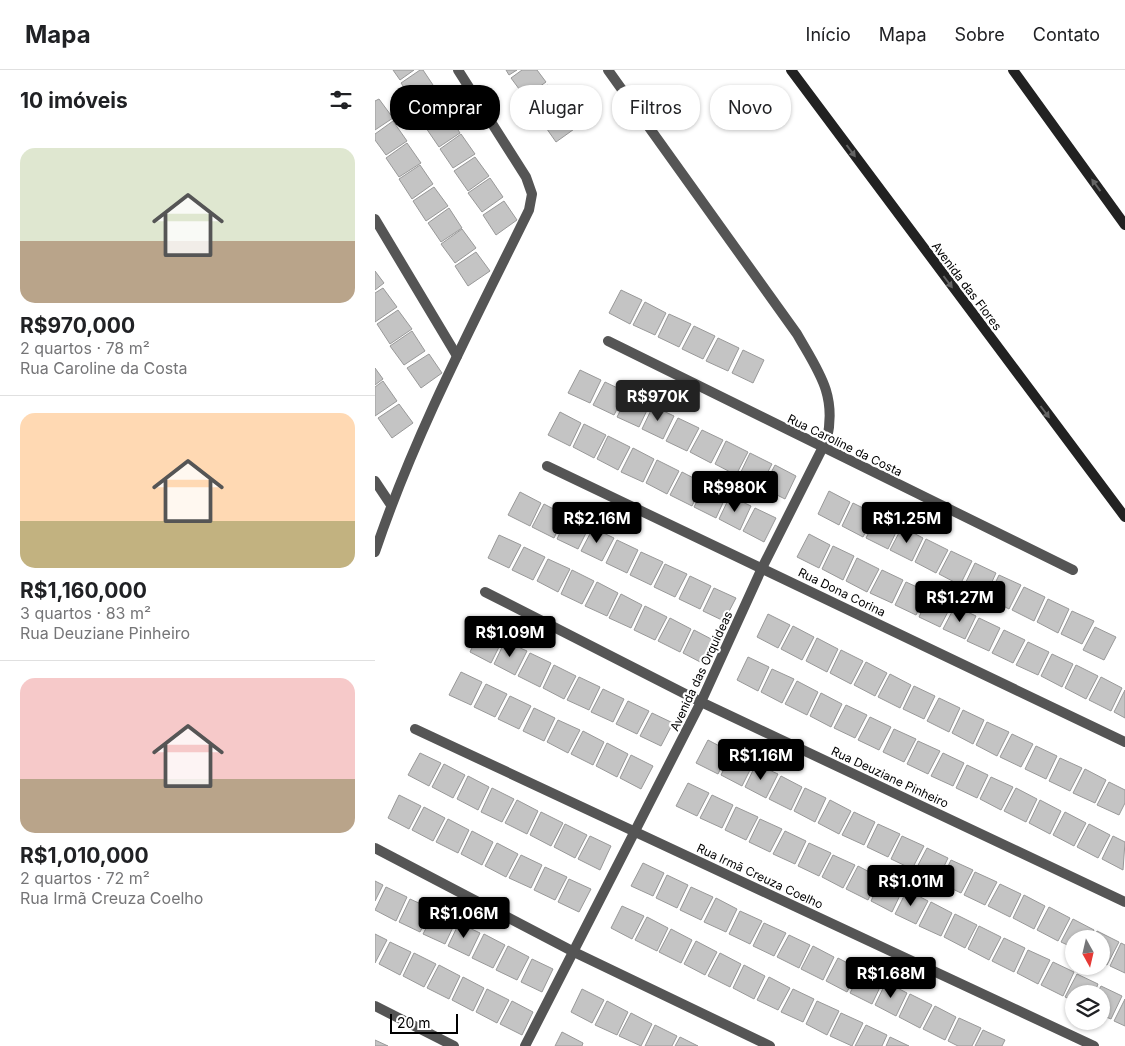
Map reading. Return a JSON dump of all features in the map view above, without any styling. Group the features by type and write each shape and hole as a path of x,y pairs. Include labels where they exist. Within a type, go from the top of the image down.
{"main road":[{"name":"Avenida das Flores","path":"791,70 1125,517"},
{"path":"1013,70 1125,225"}],"street":[{"path":"375,552 391,505 457,356 529,210 532,194 526,176 458,70"},
{"name":"Avenida das Orquideas","path":"525,1046 637,831 701,702 762,568 827,439 832,419 829,396 797,334 608,70"},
{"path":"375,219 457,356"},
{"name":"Rua Caroline da Costa","path":"608,341 1073,570"},
{"name":"Rua Dona Corina","path":"547,466 1125,742"},
{"path":"375,480 391,505"},
{"name":"Rua Deuziane Pinheiro","path":"485,592 701,702 1125,902"},
{"name":"Rua Irmã Creuza Coelho","path":"415,729 1095,1046"},
{"path":"375,848 574,952 770,1046"},
{"path":"375,1006 454,1046"}],"building":[{"path":"393,70 414,70 400,80"},
{"path":"420,70 423,70 433,85 402,85 401,83"},
{"path":"506,70 517,70 509,75"},
{"path":"522,70 537,70 546,82 542,85 516,85 511,78"},
{"path":"379,99 390,114 390,120 375,130 375,101"},
{"path":"390,123 390,130 399,130 407,141 386,155 375,140 375,134"},
{"path":"427,130 458,130 460,133 439,147"},
{"path":"548,130 573,130 556,142"},
{"path":"461,134 475,154 453,168 440,149"},
{"path":"407,143 421,163 399,177 386,158"},
{"path":"475,157 489,176 468,191 454,171"},
{"path":"420,165 433,184 412,199 399,179"},
{"path":"490,178 503,197 482,212 468,193"},
{"path":"434,187 448,206 426,221 413,201"},
{"path":"504,201 517,220 496,235 483,215"},
{"path":"449,208 462,228 441,242 428,223"},
{"path":"462,229 476,248 455,263 441,244"},
{"path":"476,252 490,271 468,286 455,266"},
{"path":"375,271 384,283 375,290"},
{"path":"383,288 397,307 375,322 375,293"},
{"path":"621,290 642,300 630,324 609,313"},
{"path":"645,302 666,313 655,335 633,325"},
{"path":"398,310 412,329 390,344 377,324"},
{"path":"669,314 691,324 679,347 658,337"},
{"path":"694,326 715,336 703,359 682,349"},
{"path":"412,331 425,351 404,365 390,346"},
{"path":"718,338 739,348 728,371 706,361"},
{"path":"743,350 764,360 753,383 732,373"},
{"path":"429,354 442,373 421,388 407,368"},
{"path":"375,368 383,379 375,385"},
{"path":"580,370 601,380 590,403 568,393"},
{"path":"383,381 397,401 375,416 375,387"},
{"path":"605,382 626,392 614,415 593,405"},
{"path":"629,394 650,404 639,427 617,417"},
{"path":"399,404 413,423 392,438 378,418"},
{"path":"653,406 674,416 663,439 642,429"},
{"path":"560,412 581,423 570,446 548,435"},
{"path":"678,418 699,428 687,451 666,441"},
{"path":"584,424 606,435 594,458 573,447"},
{"path":"702,430 723,440 711,463 690,452"},
{"path":"608,436 630,447 618,470 597,459"},
{"path":"726,441 748,452 736,475 715,464"},
{"path":"633,448 654,459 643,482 621,472"},
{"path":"750,453 772,464 760,487 739,476"},
{"path":"657,460 679,471 667,494 646,483"},
{"path":"775,465 796,476 785,499 763,488"},
{"path":"682,472 703,483 692,506 670,495"},
{"path":"706,484 727,494 716,518 694,507"},
{"path":"829,491 850,502 839,525 818,514"},
{"path":"520,492 541,503 530,526 508,515"},
{"path":"730,496 751,506 740,530 719,519"},
{"path":"853,503 875,514 863,537 842,526"},
{"path":"544,504 565,515 554,538 532,527"},
{"path":"755,508 776,518 764,542 743,531"},
{"path":"878,515 899,526 888,549 866,538"},
{"path":"568,516 589,527 578,549 557,539"},
{"path":"902,527 923,538 912,561 890,550"},
{"path":"593,528 614,538 602,561 581,551"},
{"path":"809,534 830,545 819,568 797,557"},
{"path":"499,535 521,545 509,568 488,558"},
{"path":"926,539 948,550 936,573 915,562"},
{"path":"617,540 638,550 627,573 606,563"},
{"path":"833,546 854,556 843,580 822,569"},
{"path":"524,547 545,557 533,580 512,570"},
{"path":"951,551 972,561 960,585 939,574"},
{"path":"641,552 663,562 651,585 630,575"},
{"path":"857,558 879,569 867,592 846,581"},
{"path":"548,559 570,569 558,592 537,581"},
{"path":"975,563 996,573 985,597 964,586"},
{"path":"665,564 687,574 675,597 654,587"},
{"path":"572,570 594,581 582,604 561,594"},
{"path":"882,570 903,580 892,603 870,593"},
{"path":"999,575 1021,585 1009,609 988,598"},
{"path":"690,576 711,586 700,609 679,599"},
{"path":"597,582 618,593 607,616 585,606"},
{"path":"906,582 928,592 916,615 895,605"},
{"path":"1024,587 1045,597 1034,621 1012,610"},
{"path":"714,588 736,598 724,621 703,611"},
{"path":"621,594 642,605 631,628 609,618"},
{"path":"930,594 952,604 940,627 919,617"},
{"path":"1048,599 1069,609 1058,633 1037,622"},
{"path":"645,606 667,617 655,640 634,630"},
{"path":"955,606 976,616 965,639 943,629"},
{"path":"1072,611 1094,621 1082,644 1061,634"},
{"path":"768,614 790,625 778,648 757,637"},
{"path":"670,618 691,629 680,652 658,641"},
{"path":"979,618 1000,628 989,651 967,641"},
{"path":"793,626 814,637 802,660 781,649"},
{"path":"1095,627 1116,637 1104,660 1083,650"},
{"path":"481,629 503,639 491,663 470,652"},
{"path":"694,630 715,641 704,664 683,653"},
{"path":"1004,630 1025,640 1013,663 992,653"},
{"path":"817,638 838,649 827,672 806,661"},
{"path":"505,641 527,651 515,675 494,664"},
{"path":"1028,642 1049,652 1038,675 1016,665"},
{"path":"841,650 863,661 851,684 830,673"},
{"path":"530,653 551,663 540,687 518,676"},
{"path":"1052,654 1073,664 1062,687 1041,676"},
{"path":"748,657 769,667 758,691 737,680"},
{"path":"866,662 887,673 875,696 854,685"},
{"path":"554,665 576,676 564,699 543,688"},
{"path":"1076,665 1098,676 1086,699 1065,688"},
{"path":"772,669 794,679 782,703 761,692"},
{"path":"461,672 482,682 471,705 449,695"},
{"path":"890,674 911,685 900,708 878,697"},
{"path":"579,677 600,687 589,710 567,700"},
{"path":"1101,677 1122,688 1111,711 1089,700"},
{"path":"797,681 818,692 807,715 785,704"},
{"path":"486,684 507,694 495,717 474,707"},
{"path":"914,686 935,696 924,719 903,709"},
{"path":"603,689 624,699 613,722 591,712"},
{"path":"1125,690 1125,718 1114,712"},
{"path":"821,693 842,704 831,727 810,716"},
{"path":"510,696 531,706 519,729 498,719"},
{"path":"939,698 960,708 949,732 927,721"},
{"path":"628,701 649,711 637,734 616,724"},
{"path":"846,705 867,715 855,738 834,728"},
{"path":"534,708 555,718 544,741 523,731"},
{"path":"963,710 984,720 973,744 952,733"},
{"path":"652,713 673,723 661,746 640,736"},
{"path":"870,717 891,727 879,750 858,740"},
{"path":"558,720 580,730 568,753 547,742"},
{"path":"987,722 1009,732 997,756 976,745"},
{"path":"894,729 916,739 904,762 883,752"},
{"path":"583,731 604,742 593,765 571,754"},
{"path":"1012,734 1033,744 1021,767 1000,757"},
{"path":"708,740 729,751 718,774 696,763"},
{"path":"918,741 940,751 928,774 907,764"},
{"path":"607,743 628,754 617,777 596,766"},
{"path":"1036,746 1057,756 1046,779 1025,769"},
{"path":"732,752 754,762 742,786 721,775"},
{"path":"420,753 441,763 429,786 408,775"},
{"path":"943,753 964,763 953,786 931,776"},
{"path":"631,755 653,766 641,789 620,778"},
{"path":"1060,758 1082,768 1070,791 1049,781"},
{"path":"444,764 465,775 453,798 432,787"},
{"path":"756,764 778,774 766,798 745,787"},
{"path":"967,765 988,775 977,798 956,788"},
{"path":"1085,769 1106,780 1095,803 1073,793"},
{"path":"468,776 489,787 478,810 457,799"},
{"path":"781,776 802,787 791,810 769,799"},
{"path":"991,777 1013,787 1001,810 980,799"},
{"path":"1109,782 1125,790 1125,803 1119,815 1097,805"},
{"path":"688,783 709,793 697,816 676,806"},
{"path":"492,788 514,799 502,822 481,812"},
{"path":"805,788 826,798 815,822 794,811"},
{"path":"1016,788 1037,799 1026,822 1004,811"},
{"path":"399,795 421,806 409,829 388,818"},
{"path":"712,795 733,805 722,828 700,818"},
{"path":"517,800 538,811 527,834 505,823"},
{"path":"830,800 851,811 839,834 818,823"},
{"path":"1040,800 1061,811 1050,834 1029,823"},
{"path":"424,807 445,818 433,841 412,830"},
{"path":"736,807 758,817 746,840 725,830"},
{"path":"541,812 563,823 551,846 530,835"},
{"path":"854,812 875,822 864,845 842,835"},
{"path":"1065,812 1086,823 1074,846 1053,835"},
{"path":"448,819 469,830 458,853 436,842"},
{"path":"760,819 782,829 770,852 749,842"},
{"path":"565,824 587,835 575,858 554,847"},
{"path":"878,824 900,834 888,857 867,847"},
{"path":"1089,824 1110,835 1098,858 1077,847"},
{"path":"472,831 493,842 482,865 461,854"},
{"path":"785,831 806,841 795,864 773,854"},
{"path":"590,836 611,846 600,870 578,859"},
{"path":"902,836 924,846 912,869 891,859"},
{"path":"1113,836 1125,842 1123,870 1102,859"},
{"path":"497,843 518,854 506,877 485,866"},
{"path":"809,843 831,853 819,876 798,866"},
{"path":"927,848 948,858 937,881 915,871"},
{"path":"521,855 542,865 531,888 509,878"},
{"path":"833,855 855,865 843,888 822,877"},
{"path":"951,860 973,870 961,893 940,883"},
{"path":"643,863 664,873 653,896 631,886"},
{"path":"858,866 879,877 868,900 846,889"},
{"path":"545,867 567,877 555,900 534,890"},
{"path":"975,872 997,882 985,905 964,895"},
{"path":"667,875 688,885 677,908 656,898"},
{"path":"882,878 903,889 892,912 871,901"},
{"path":"569,879 591,889 579,912 558,902"},
{"path":"375,881 383,885 375,901"},
{"path":"1000,884 1021,894 1010,917 988,906"},
{"path":"386,887 407,897 396,921 375,910"},
{"path":"691,887 713,897 701,920 680,910"},
{"path":"907,890 928,901 916,924 895,914"},
{"path":"1024,895 1045,906 1034,929 1013,918"},
{"path":"716,898 737,909 726,932 704,922"},
{"path":"410,899 432,909 420,932 399,922"},
{"path":"931,902 952,913 941,936 919,926"},
{"path":"622,906 644,916 632,939 611,928"},
{"path":"1049,907 1070,918 1058,941 1037,930"},
{"path":"435,911 456,921 445,944 423,934"},
{"path":"740,911 762,921 750,944 729,934"},
{"path":"955,914 977,925 965,948 944,937"},
{"path":"647,917 668,928 657,951 635,940"},
{"path":"1073,919 1094,930 1067,930"},
{"path":"459,923 480,933 469,956 448,946"},
{"path":"764,923 786,933 774,956 753,946"},
{"path":"979,926 1001,937 989,960 968,949"},
{"path":"671,929 692,940 681,963 659,952"},
{"path":"375,934 387,940 375,963"},
{"path":"484,934 505,945 493,968 472,958"},
{"path":"1065,934 1065,944 1061,942"},
{"path":"789,935 810,945 799,968 777,957"},
{"path":"1004,938 1025,948 1014,972 992,961"},
{"path":"1110,938 1119,942 1110,959"},
{"path":"696,941 717,952 705,975 684,964"},
{"path":"390,942 411,952 400,975 379,964"},
{"path":"1121,943 1125,945 1125,973 1110,966"},
{"path":"508,946 529,957 517,980 496,970"},
{"path":"813,946 834,957 823,980 801,969"},
{"path":"1028,950 1050,960 1038,984 1017,973"},
{"path":"414,953 436,964 424,987 403,976"},
{"path":"720,953 741,964 730,987 708,976"},
{"path":"838,958 859,969 847,992 826,981"},
{"path":"532,959 553,969 542,992 521,982"},
{"path":"1053,962 1065,968 1065,975 1073,975 1068,985 1065,985 1063,996 1041,985"},
{"path":"439,965 460,976 449,999 427,988"},
{"path":"744,965 765,976 754,999 733,988"},
{"path":"862,970 883,981 872,1004 850,993"},
{"path":"1076,975 1098,984 1098,985 1071,985"},
{"path":"463,977 484,988 473,1011 452,1000"},
{"path":"769,977 790,988 778,1010 757,1000"},
{"path":"886,982 907,993 896,1016 875,1005"},
{"path":"487,989 509,1000 497,1023 476,1012"},
{"path":"582,989 604,1000 592,1023 571,1012"},
{"path":"793,989 814,999 803,1022 781,1012"},
{"path":"1110,990 1122,996 1110,1019"},
{"path":"910,994 932,1005 920,1028 899,1017"},
{"path":"1125,999 1125,1026 1114,1021"},
{"path":"512,1001 533,1012 522,1035 500,1024"},
{"path":"607,1001 628,1012 617,1035 595,1025"},
{"path":"817,1001 839,1011 827,1035 806,1024"},
{"path":"935,1006 956,1017 945,1040 923,1029"},
{"path":"631,1013 652,1024 641,1046 619,1036"},
{"path":"841,1013 863,1023 852,1046 830,1036"},
{"path":"959,1018 981,1028 972,1046 958,1046 948,1041"},
{"path":"655,1025 677,1036 672,1046 645,1046"},
{"path":"866,1025 887,1035 882,1046 855,1046"},
{"path":"983,1030 1005,1040 1002,1046 975,1046"},
{"path":"562,1032 583,1043 582,1046 555,1046"},
{"path":"680,1037 698,1046 675,1046"},
{"path":"890,1037 909,1046 886,1046"},
{"path":"375,1040 388,1046 375,1046"}]}
